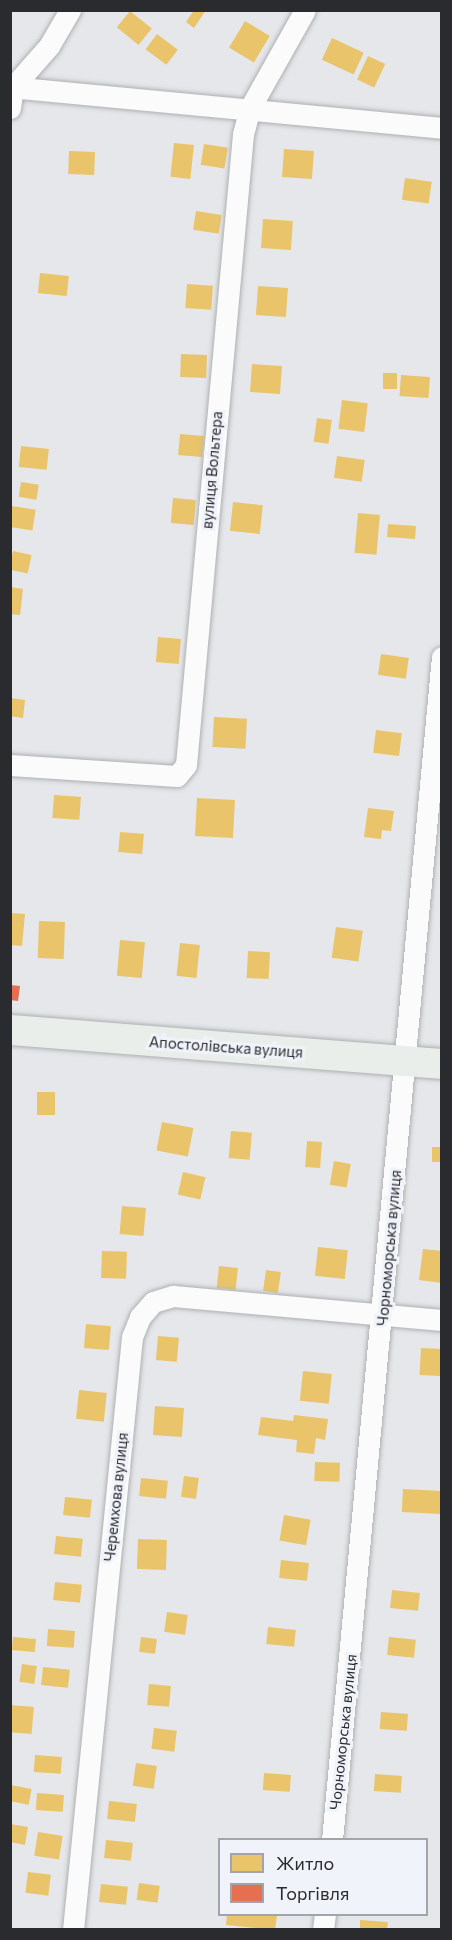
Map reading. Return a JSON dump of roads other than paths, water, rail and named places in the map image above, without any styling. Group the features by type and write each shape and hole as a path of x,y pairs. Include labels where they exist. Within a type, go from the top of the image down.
{"street":[{"path":"10,108 11,86 49,46 70,10"},
{"name":"вулиця Вольтера","path":"10,765 177,776 186,765 242,146 250,108 305,10"},
{"path":"11,86 441,128"},
{"name":"Чорноморська вулиця","path":"332,1838 406,1061 435,812 441,657"},
{"name":"Апостолівська вулиця","path":"10,1030 441,1064"},
{"name":"Черемхова вулиця","path":"73,1929 132,1337 140,1317 153,1302 173,1296 441,1320"}]}
